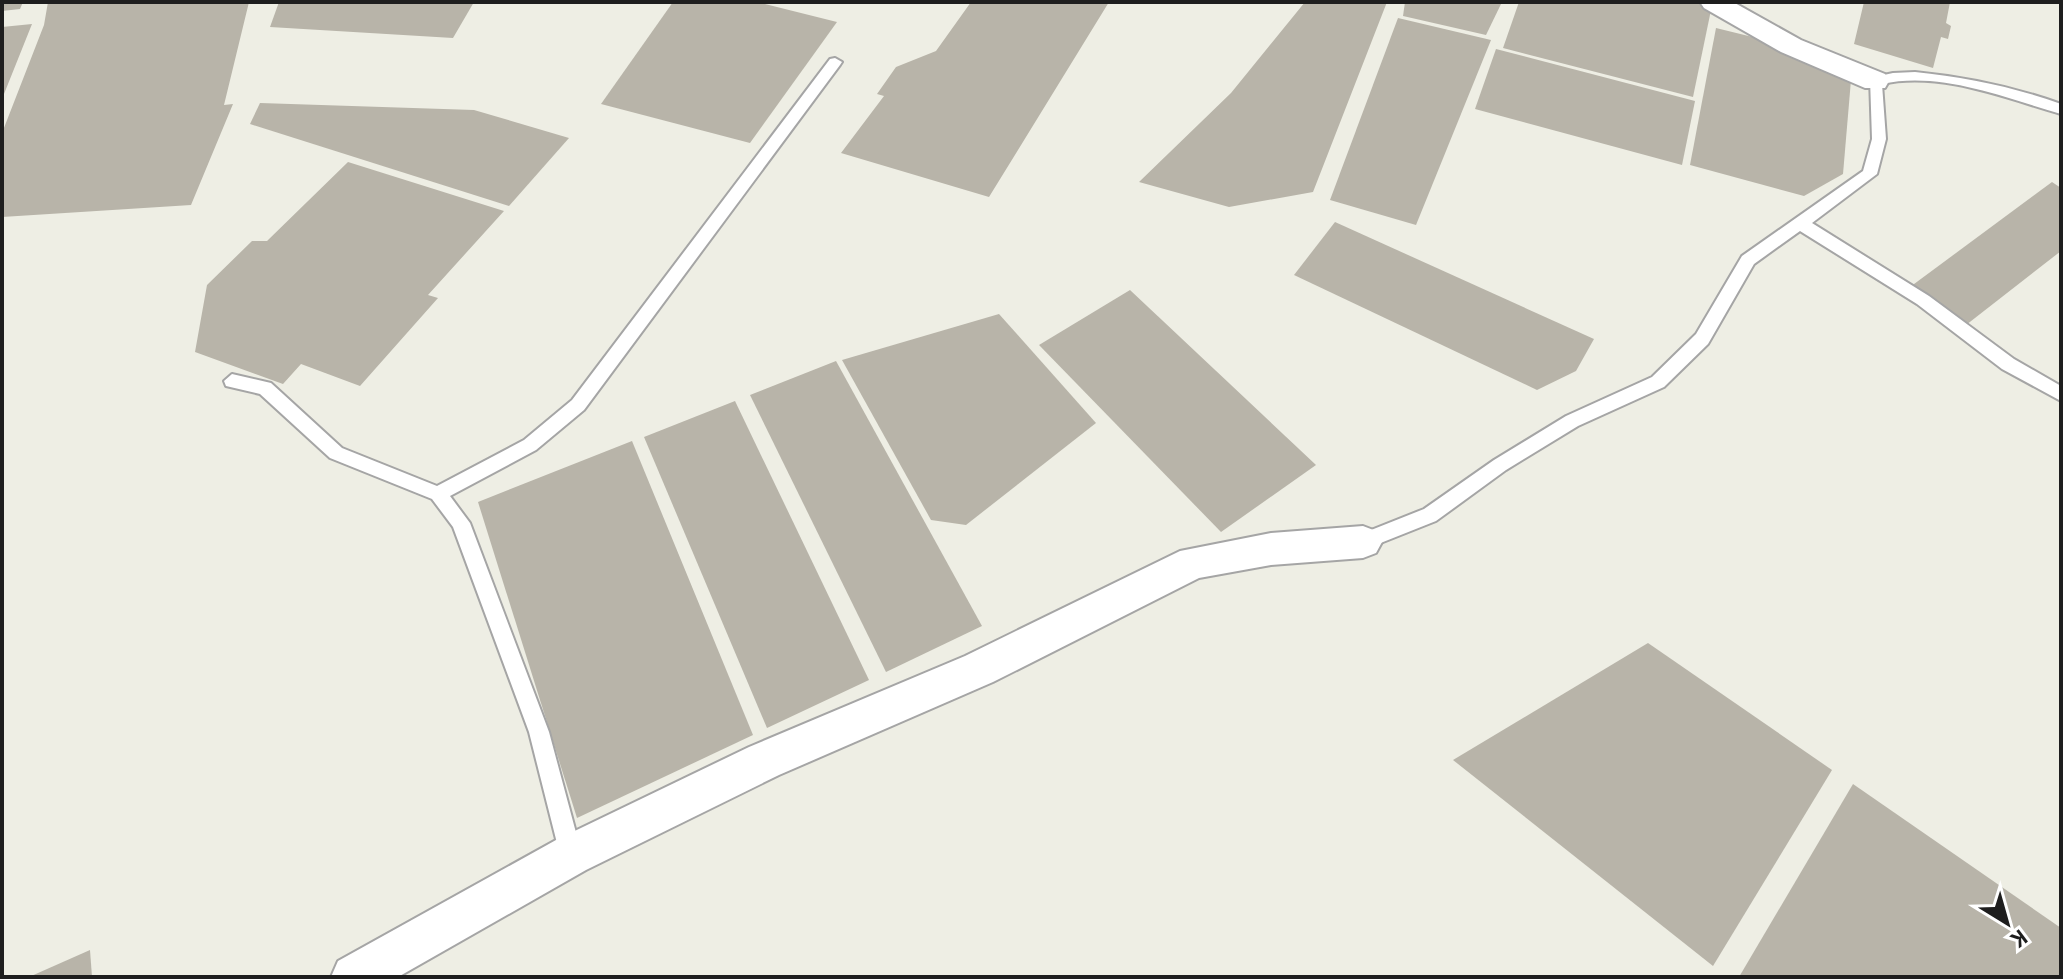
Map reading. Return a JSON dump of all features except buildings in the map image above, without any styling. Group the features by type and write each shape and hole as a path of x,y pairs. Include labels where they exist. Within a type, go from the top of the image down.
{"street":[{"path":"1713,2 1791,46 1875,81"},
{"path":"354,977 571,855 764,761 979,669 1193,563 1271,549 1363,542"}],"lane":[{"path":"438,494 530,445 578,405 835,62"},
{"path":"1363,542 1430,515 1500,465 1572,421 1658,382 1702,339 1748,260 1803,225 1870,174 1879,139 1875,81 1892,75 1961,83 2034,98 2061,109"},
{"path":"1803,225 1923,300 2008,364 2061,394"},
{"path":"232,381 265,388 336,453 438,494 461,523 539,732 571,855"}]}
